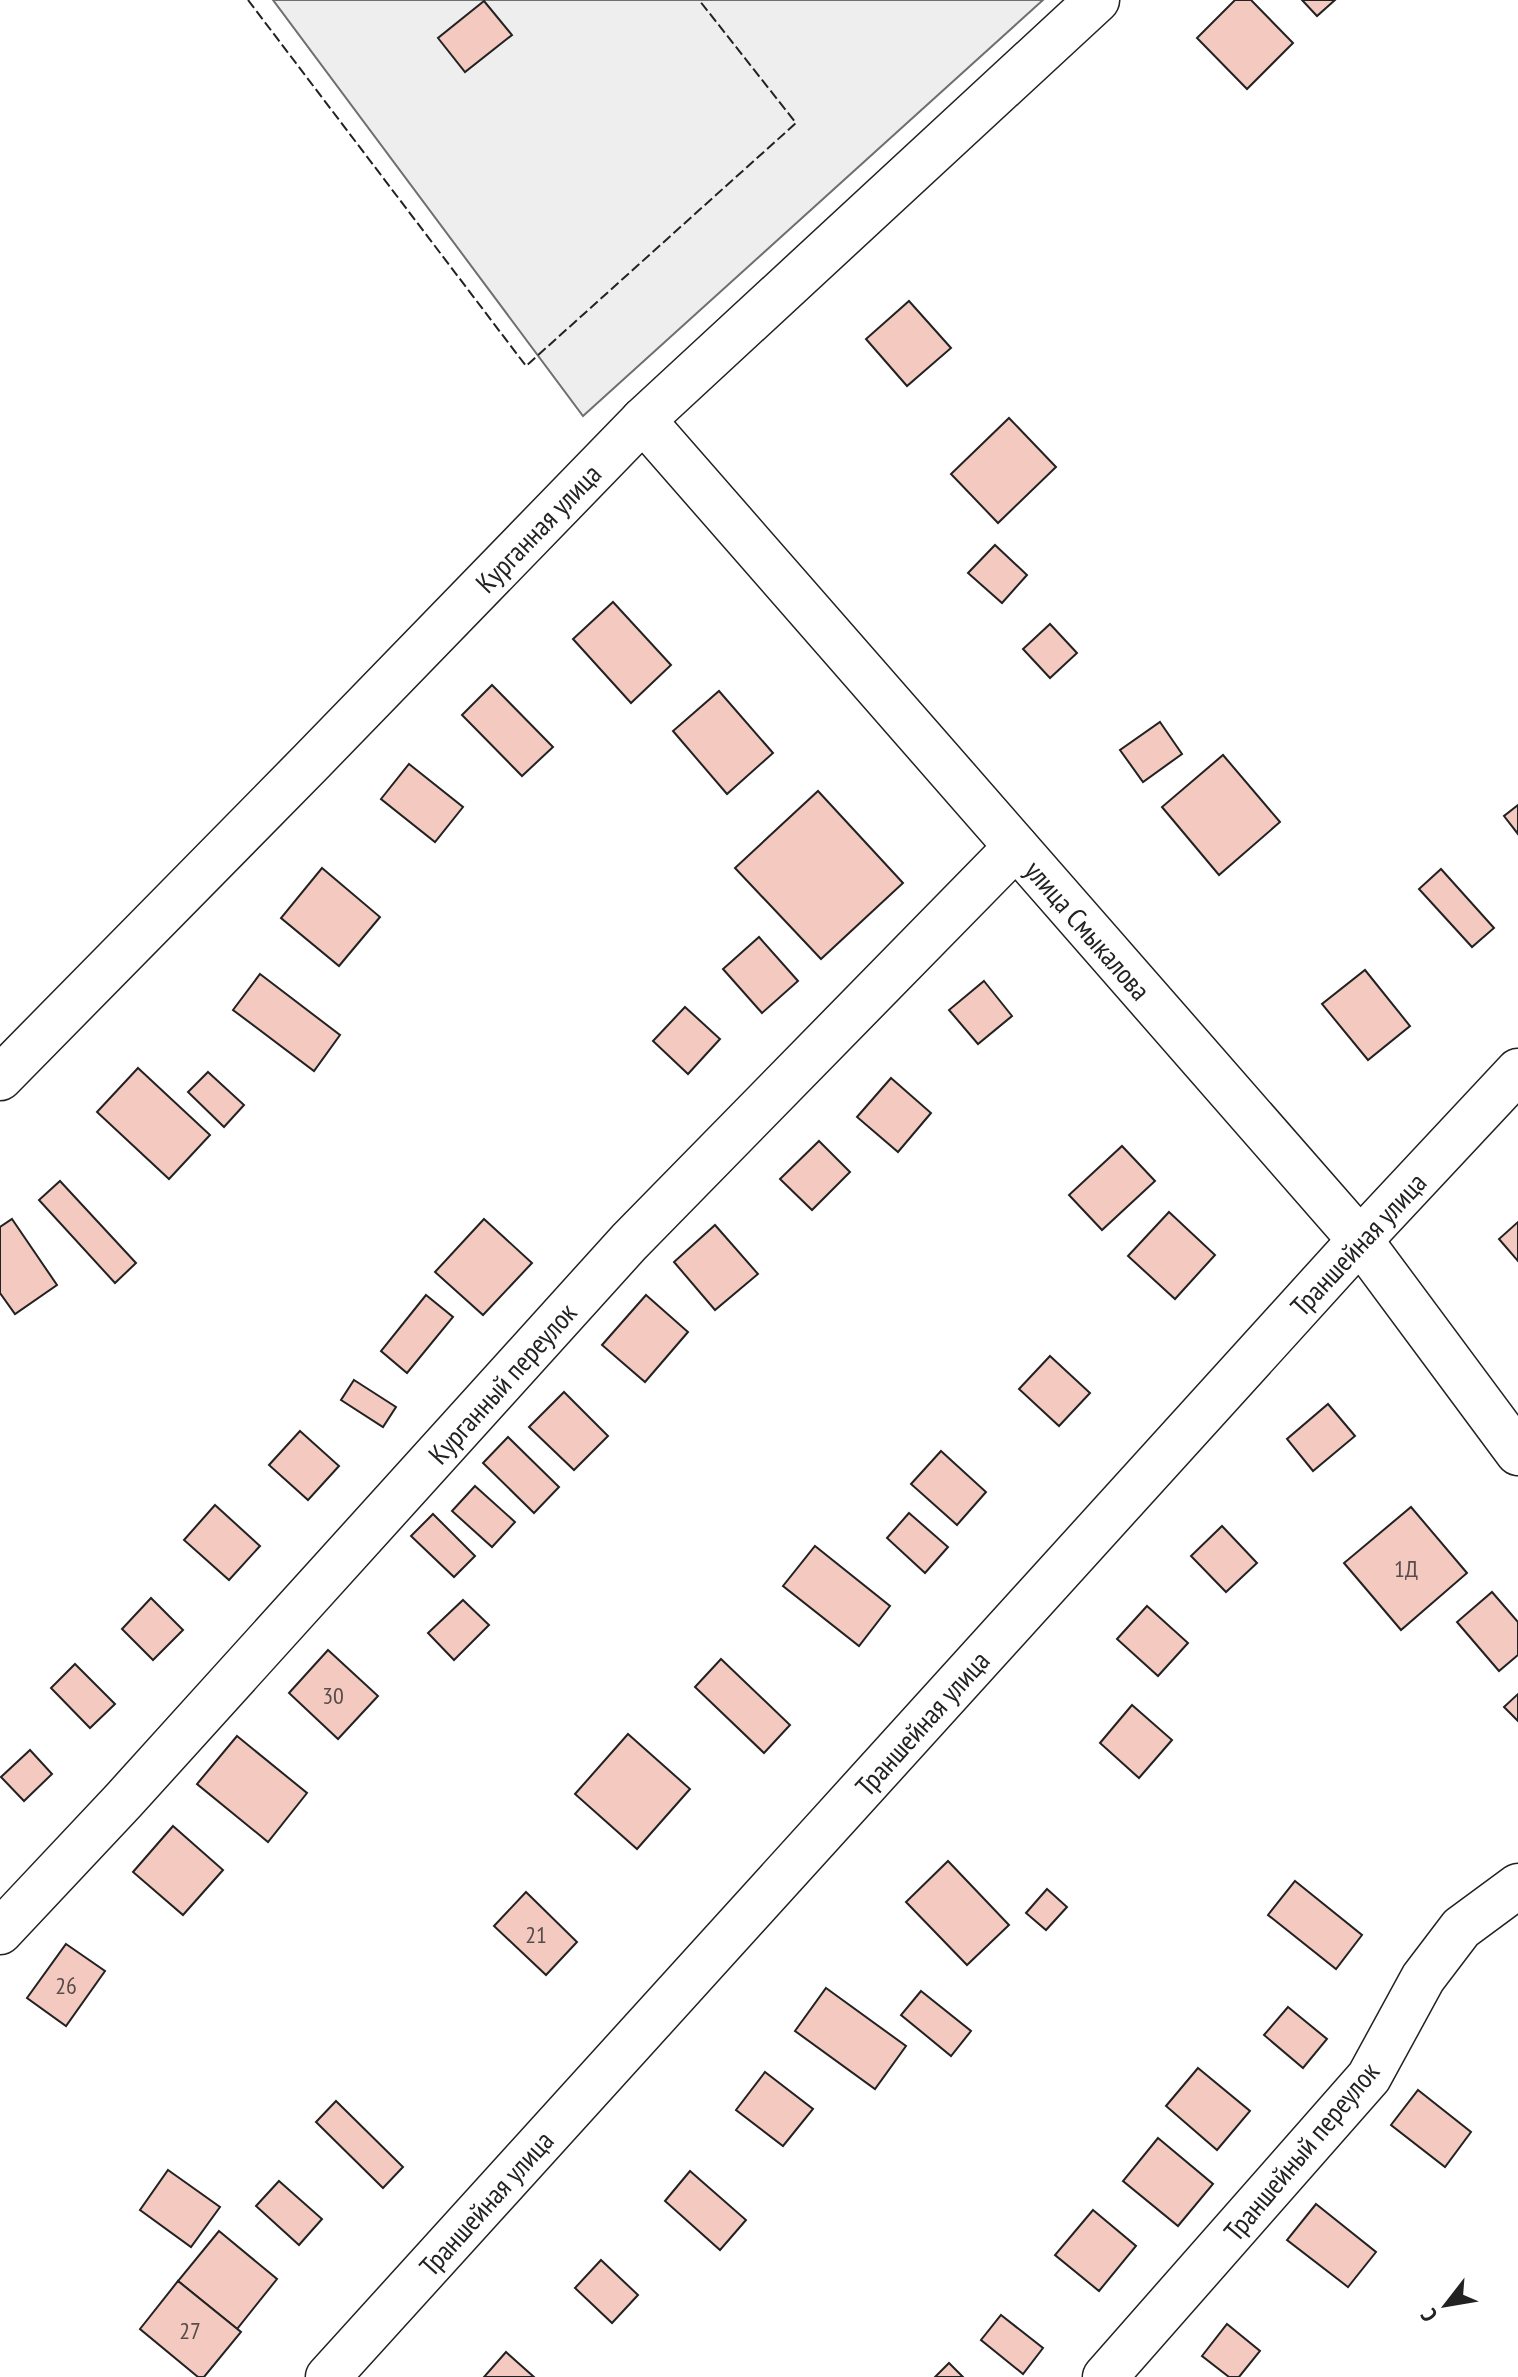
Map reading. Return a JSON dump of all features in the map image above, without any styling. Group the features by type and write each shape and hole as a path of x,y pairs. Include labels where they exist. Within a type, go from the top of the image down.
{"street":[{"name":"Курганная улица","path":"0,1078 643,420 1097,0"},
{"name":"улица Смыкалова","path":"643,420 1360,1240 1518,1453"},
{"name":"Курганный переулок","path":"0,1932 124,1800 629,1242 1016,847"},
{"name":"Траншейная улица","path":"328,2377 1360,1240 1518,1071"},
{"name":"Траншейный переулок","path":"1105,2377 1369,2077 1423,1978 1461,1928 1518,1886"}],"shaded area":[{"path":"273,0 1043,0 583,416"}],"building":[{"path":"1235,0 1251,0 1293,43 1247,89 1197,38"},
{"path":"1302,0 1335,0 1317,16"},
{"path":"484,1 512,35 465,72 438,38"},
{"path":"909,301 951,348 907,386 866,339"},
{"path":"1009,418 1056,467 998,523 951,474"},
{"path":"995,545 1027,575 1002,603 968,573"},
{"path":"613,602 671,665 631,703 573,639"},
{"path":"1050,624 1077,653 1050,678 1023,649"},
{"path":"492,685 553,747 522,776 462,715"},
{"path":"719,691 773,753 727,794 673,731"},
{"path":"1160,722 1182,754 1143,782 1120,750"},
{"path":"1223,755 1280,822 1219,875 1162,807"},
{"path":"409,764 463,807 435,842 381,799"},
{"path":"818,791 903,883 821,959 735,868"},
{"path":"1518,805 1518,834 1504,816"},
{"path":"322,868 380,917 339,966 281,918"},
{"path":"1441,869 1494,928 1472,947 1419,889"},
{"path":"759,937 798,981 762,1013 723,969"},
{"path":"1365,970 1410,1026 1368,1060 1322,1004"},
{"path":"260,974 340,1035 314,1071 233,1010"},
{"path":"984,981 1012,1016 978,1044 949,1010"},
{"path":"685,1007 720,1039 688,1074 653,1041"},
{"path":"138,1068 210,1135 169,1179 97,1112"},
{"path":"208,1072 244,1105 224,1127 188,1092"},
{"path":"891,1078 931,1113 898,1152 857,1117"},
{"path":"819,1141 850,1172 812,1210 780,1179"},
{"path":"1122,1146 1155,1181 1102,1230 1069,1195"},
{"path":"60,1181 136,1263 115,1283 39,1200"},
{"path":"1169,1212 1215,1255 1175,1299 1128,1256"},
{"path":"12,1219 57,1285 15,1314 0,1293 0,1227"},
{"path":"484,1219 532,1263 483,1315 435,1272"},
{"path":"1518,1222 1518,1261 1499,1239"},
{"path":"715,1225 758,1274 715,1310 674,1262"},
{"path":"426,1295 453,1317 407,1373 381,1351"},
{"path":"646,1295 688,1332 645,1382 602,1345"},
{"path":"1050,1356 1090,1393 1059,1426 1019,1389"},
{"path":"354,1380 396,1407 383,1427 341,1400"},
{"path":"564,1392 608,1436 574,1470 529,1427"},
{"path":"1328,1404 1355,1436 1313,1471 1287,1439"},
{"path":"300,1431 339,1466 308,1500 269,1465"},
{"path":"508,1437 559,1487 534,1513 483,1463"},
{"path":"941,1451 986,1492 957,1525 911,1484"},
{"path":"475,1486 515,1522 492,1547 452,1511"},
{"path":"215,1505 260,1546 229,1580 184,1540"},
{"path":"1411,1507 1467,1573 1401,1630 1344,1563"},
{"path":"909,1513 948,1547 925,1573 887,1538"},
{"path":"433,1514 475,1556 454,1577 411,1536"},
{"path":"1222,1526 1257,1563 1226,1592 1191,1556"},
{"path":"815,1546 890,1606 859,1646 783,1586"},
{"path":"1492,1592 1518,1622 1518,1655 1499,1671 1457,1622"},
{"path":"151,1598 183,1630 153,1660 122,1629"},
{"path":"463,1600 489,1625 454,1660 428,1633"},
{"path":"1147,1606 1188,1643 1158,1676 1117,1639"},
{"path":"328,1650 378,1696 338,1739 289,1693"},
{"path":"721,1659 790,1725 764,1753 695,1687"},
{"path":"75,1664 115,1704 90,1728 51,1688"},
{"path":"1518,1694 1518,1721 1504,1707"},
{"path":"1132,1705 1172,1740 1139,1778 1100,1743"},
{"path":"628,1734 690,1789 637,1849 575,1794"},
{"path":"237,1736 307,1793 268,1842 197,1784"},
{"path":"30,1750 52,1774 24,1801 1,1777"},
{"path":"173,1826 223,1870 183,1915 133,1872"},
{"path":"948,1861 1009,1925 967,1965 906,1902"},
{"path":"1295,1881 1362,1935 1336,1969 1268,1915"},
{"path":"1047,1889 1067,1907 1046,1930 1026,1913"},
{"path":"526,1892 577,1942 546,1975 494,1926"},
{"path":"66,1944 105,1971 66,2026 27,1998"},
{"path":"826,1988 906,2046 875,2089 795,2031"},
{"path":"921,1991 971,2031 951,2056 901,2015"},
{"path":"1288,2007 1327,2039 1303,2068 1264,2035"},
{"path":"1198,2068 1250,2111 1217,2150 1166,2106"},
{"path":"765,2072 813,2109 783,2146 736,2110"},
{"path":"1418,2090 1471,2132 1445,2167 1391,2125"},
{"path":"336,2101 403,2167 383,2188 316,2122"},
{"path":"1158,2138 1213,2184 1178,2226 1123,2181"},
{"path":"168,2170 220,2207 191,2247 140,2210"},
{"path":"690,2171 746,2220 720,2250 665,2201"},
{"path":"279,2181 322,2219 299,2245 256,2206"},
{"path":"1316,2204 1376,2252 1348,2287 1287,2240"},
{"path":"1093,2210 1136,2246 1099,2291 1055,2255"},
{"path":"219,2231 277,2279 237,2329 178,2281"},
{"path":"601,2260 638,2295 612,2323 575,2288"},
{"path":"178,2281 241,2332 204,2377 198,2377 140,2329"},
{"path":"1001,2315 1043,2348 1023,2374 981,2340"},
{"path":"1227,2324 1260,2351 1239,2377 1229,2377 1202,2356"},
{"path":"506,2352 534,2377 484,2377"},
{"path":"949,2363 963,2377 935,2377"}],"fence":[{"path":"248,0 526,366 796,123 699,0"}]}
